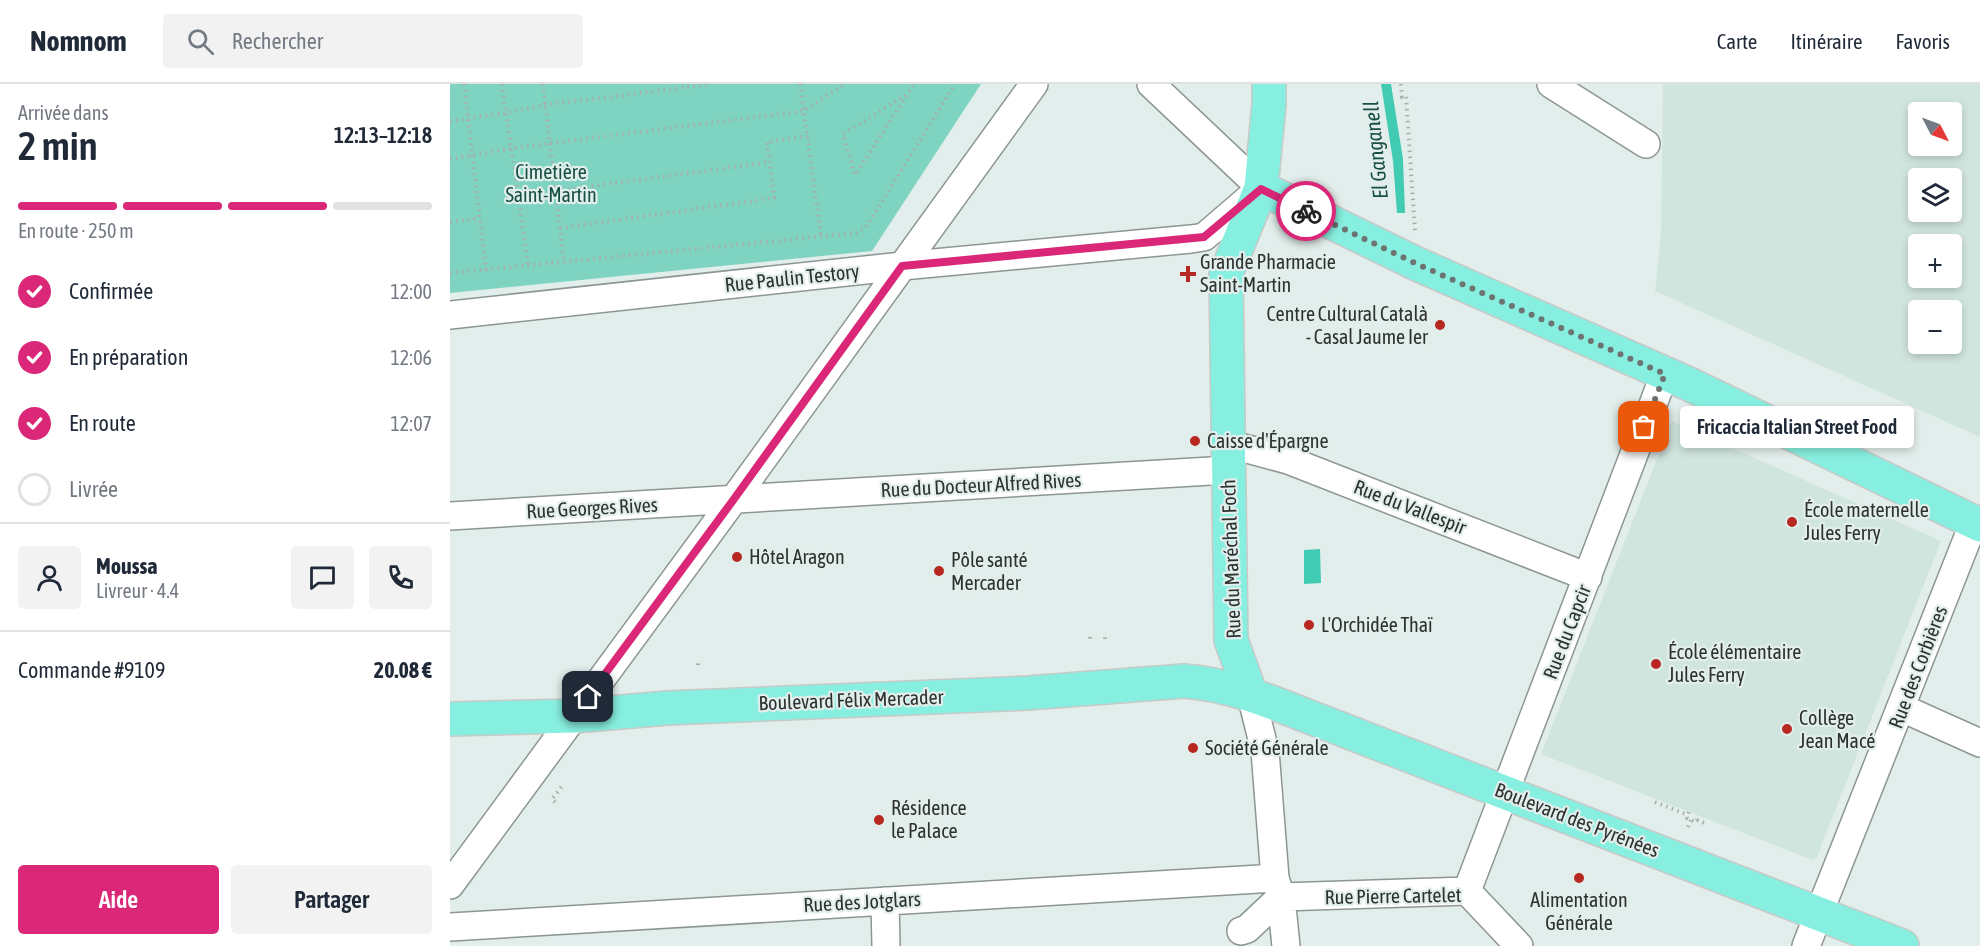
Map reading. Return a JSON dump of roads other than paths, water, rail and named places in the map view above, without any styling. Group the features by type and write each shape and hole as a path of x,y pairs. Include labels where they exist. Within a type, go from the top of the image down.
{"main road":[{"path":"1269,94 1261,189 1417,264 1665,374 1831,451 1977,524"},
{"name":"Rue du Maréchal Foch","path":"1251,695 1231,640 1226,274 1261,189"},
{"name":"Boulevard Félix Mercader","path":"450,719 574,716 667,708 1028,693 1184,681 1204,683 1251,695"},
{"name":"Boulevard des Pyrénées","path":"1251,695 1902,946"}],"street":[{"path":"450,885 734,499 1034,84"},
{"path":"1151,84 1261,189"},
{"path":"1551,84 1646,144"},
{"name":"Rue Paulin Testory","path":"450,315 902,266 1204,237 1261,189"},
{"name":"Rue du Capcir","path":"1467,891 1665,374"},
{"name":"Rue du Docteur Alfred Rives","path":"734,499 1229,457"},
{"name":"Rue du Vallespir","path":"1229,457 1288,460 1588,577"},
{"name":"Rue Georges Rives","path":"450,516 734,499"},
{"name":"Rue des Corbières","path":"1806,946 1977,524"},
{"name":"Rue du Maréchal Foch","path":"1251,695 1265,751 1278,888 1287,946"},
{"path":"1902,708 1980,743"},
{"path":"1235,932 1247,929 1278,888"},
{"name":"Rue Pierre Cartelet","path":"1278,888 1467,891 1520,946"},
{"name":"Rue des Jotglars","path":"450,927 885,901 1278,888"},
{"path":"885,901 886,946"}],"place":[{"name":"Grande Pharmacie Saint-Martin","path":"1188,274"},
{"name":"Centre Cultural Català - Casal Jaume Ier","path":"1440,325"},
{"name":"Fricaccia Italian Street Food","path":"1644,427"},
{"name":"Caisse d'Épargne","path":"1195,441"},
{"name":"École maternelle Jules Ferry","path":"1792,522"},
{"name":"Hôtel Aragon","path":"737,557"},
{"name":"Pôle santé Mercader","path":"939,571"},
{"name":"L'Orchidée Thaï","path":"1309,625"},
{"name":"École élémentaire Jules Ferry","path":"1656,664"},
{"name":"Collège Jean Macé","path":"1787,729"},
{"name":"Société Générale","path":"1193,748"},
{"name":"Résidence le Palace","path":"879,820"},
{"name":"Alimentation Générale","path":"1579,878"}],"water label":[{"name":"El Ganganell","path":"1376,150"}],"park label":[{"name":"Cimetière Saint-Martin","path":"551,184"}]}
